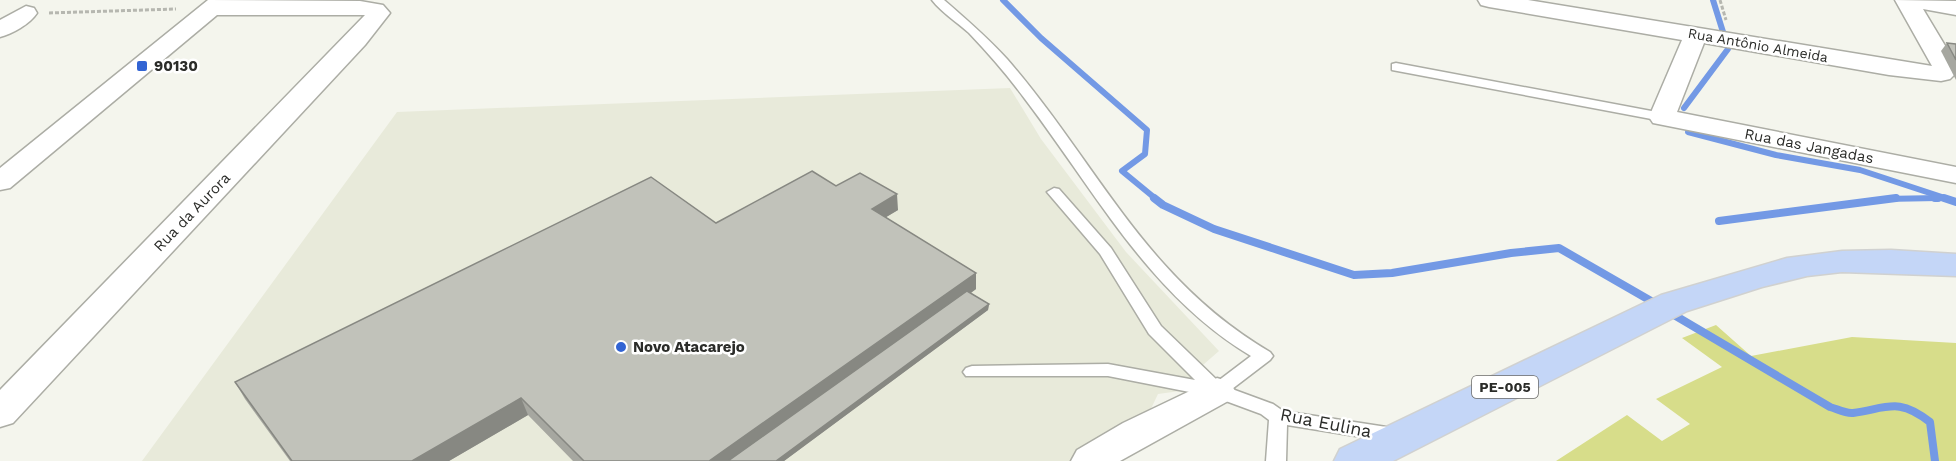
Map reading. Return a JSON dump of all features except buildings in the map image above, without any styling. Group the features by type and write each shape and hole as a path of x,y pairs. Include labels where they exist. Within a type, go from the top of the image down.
{"main road":[{"name":"PE-005","path":"1355,461 1665,308 1764,274 1827,263 1899,262 1956,265"}],"street":[{"name":"Rua Antônio Almeida","path":"1489,0 1901,70 1941,74 1946,70 1944,64 1906,0"},
{"path":"1906,0 1956,8"},
{"path":"0,182 216,4"},
{"name":"Rua da Aurora","path":"0,413 378,15 375,9 216,4"},
{"path":"0,30 26,13"},
{"path":"1662,117 1696,34"},
{"name":"Rua das Jangadas","path":"1662,117 1956,175"},
{"path":"1090,461 1136,432 1216,391"}],"lane":[{"path":"937,0 956,14 1016,76 1109,208 1161,273 1202,314 1233,338 1264,356 1216,391 1155,330 1106,250 1054,192"},
{"path":"1396,68 1662,117"},
{"name":"Rua Eulina","path":"972,372 1108,370 1216,391 1268,409 1278,417 1405,437"},
{"path":"1276,461 1278,417"}],"path":[{"path":"26,13 216,4"}],"shaded area":[{"path":"1010,88 1041,139 1126,252 1219,351 1196,371 1180,391 1158,394 1147,417 1072,461 142,461 397,112"}],"green space":[{"path":"1716,325 1751,356 1852,337 1956,343 1956,461 1556,461 1627,415 1662,441 1690,424 1656,399 1722,367 1682,338"}],"waterway":[{"path":"1003,0 1041,38 1147,130 1145,154 1122,171 1156,199"},
{"path":"1713,0 1723,32"},
{"path":"1684,108 1728,49"},
{"path":"1688,132 1776,155 1860,170 1948,199"},
{"path":"1154,198 1163,205 1214,229 1354,275 1392,273 1511,253 1559,248 1658,305"},
{"path":"1889,199 1896,198"},
{"path":"1889,199 1938,198 1935,198"},
{"path":"1944,198 1956,202"},
{"path":"1884,199 1889,199"},
{"path":"1719,221 1889,199"},
{"path":"1669,312 1830,407 1850,413 1893,406 1909,409 1919,414 1930,422 1935,461"}],"place":[{"name":"90130","path":"142,66"},
{"name":"Novo Atacarejo","path":"621,347"}]}
